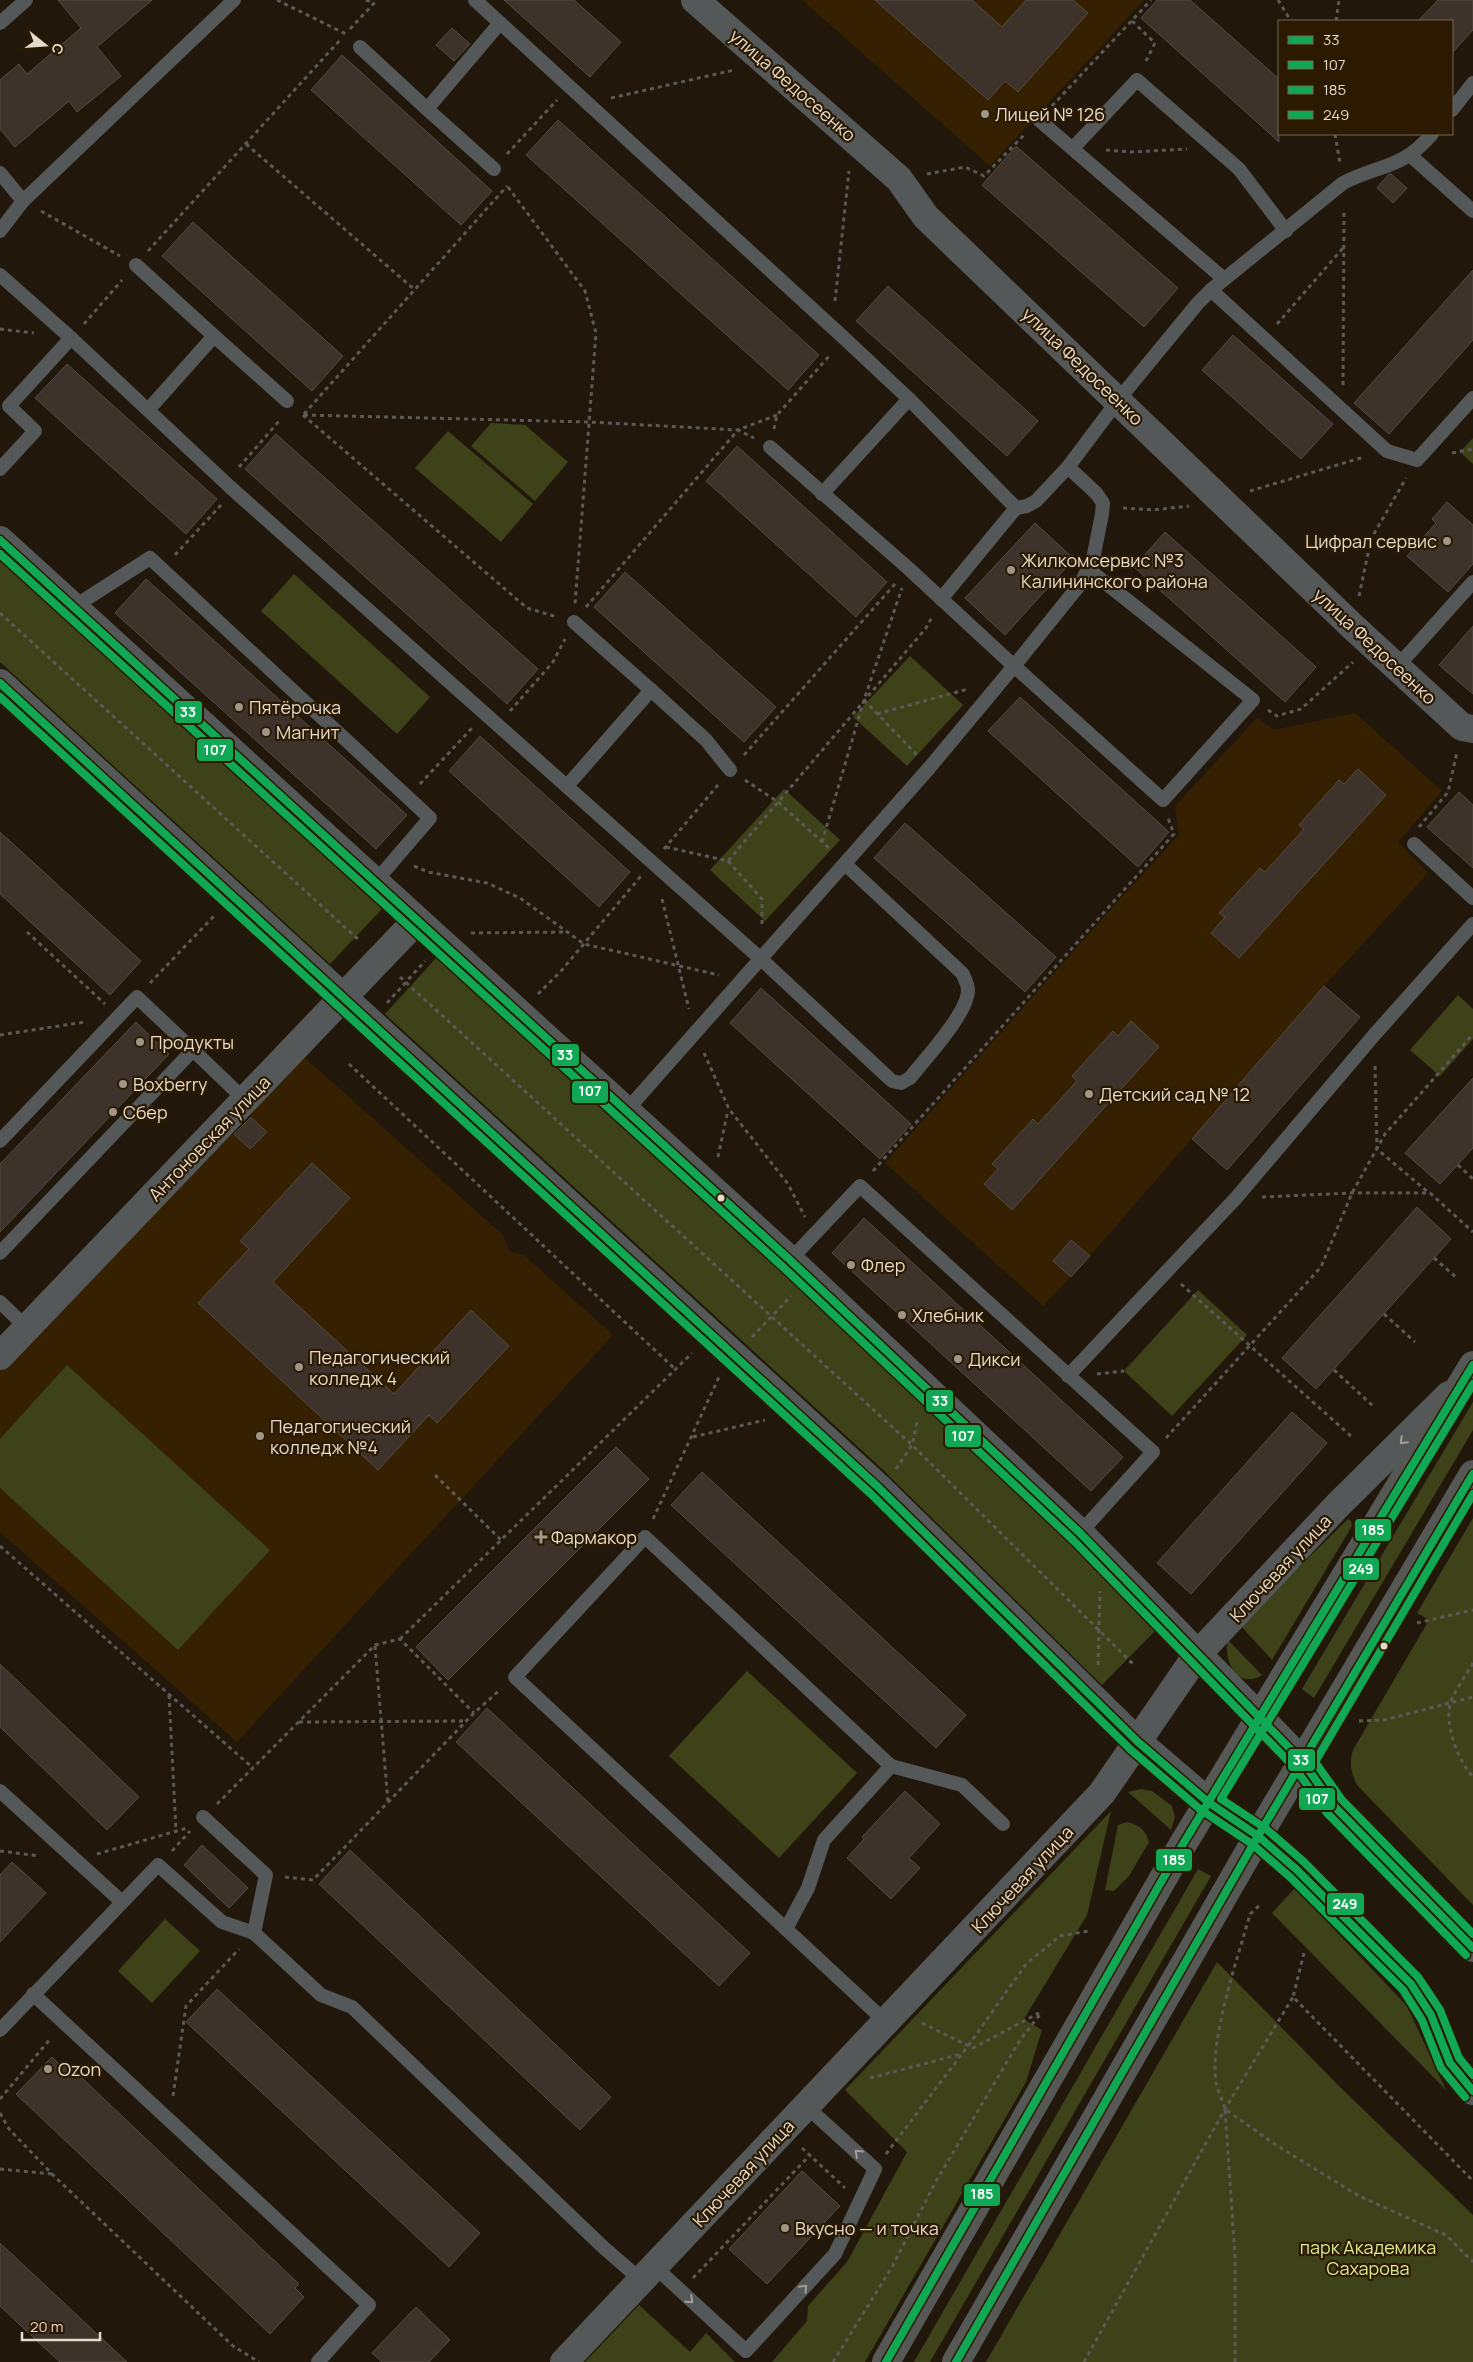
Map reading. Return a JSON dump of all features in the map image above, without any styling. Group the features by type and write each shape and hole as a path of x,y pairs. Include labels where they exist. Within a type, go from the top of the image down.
{"main road":[{"path":"886,2362 1208,1802 1468,1373"},
{"path":"956,2362 1258,1836 1473,1474"}],"street":[{"name":"улица Федосеенко","path":"695,0 899,179 926,217 1352,626 1468,728"},
{"path":"0,540 790,1260 1080,1533 1303,1762 1334,1806 1473,1948"},
{"path":"0,683 878,1487 1138,1742 1208,1802 1258,1836 1297,1870 1411,1984 1431,2015 1450,2064 1473,2091"},
{"name":"Антоновская улица","path":"0,1356 417,920"},
{"name":"Ключевая улица","path":"564,2362 1106,1790 1197,1655 1337,1506 1468,1373"}],"lane":[{"path":"0,23 26,0"},
{"path":"0,231 23,201 234,0"},
{"path":"475,0 909,399 1016,508"},
{"path":"427,109 500,23"},
{"path":"360,47 494,169"},
{"path":"1073,148 1137,80 1239,169 1286,231"},
{"path":"1453,109 1473,83"},
{"path":"1039,120 1224,279"},
{"path":"941,598 1016,508 1027,506 1036,501 1068,467 1118,400 1198,303 1211,290 1344,183 1358,176 1398,163 1411,156 1431,135"},
{"path":"1411,156 1473,211"},
{"path":"0,173 23,201"},
{"path":"136,265 287,401"},
{"path":"0,275 72,338 230,487 653,862 892,1081 901,1083 910,1078 963,1010 967,999 967,982 962,973 845,864"},
{"path":"1211,290 1387,451 1417,460 1473,398"},
{"path":"149,409 214,336"},
{"path":"0,470 35,431 4,402 72,338"},
{"path":"822,494 909,399"},
{"path":"770,447 908,568 1163,800 1253,700 1088,569"},
{"path":"626,1111 930,767 1081,584 1088,569 1103,503 1096,493 1068,467"},
{"path":"76,610 86,599 150,558 430,818 375,882"},
{"path":"1397,667 1473,582"},
{"path":"574,622 706,740 730,770"},
{"path":"567,786 652,690"},
{"path":"1414,844 1473,898"},
{"path":"1068,1376 1236,1198 1375,1034 1473,924"},
{"path":"0,1141 137,997 246,1100"},
{"path":"0,1253 193,1050"},
{"path":"790,1260 860,1186 1153,1452 1080,1533"},
{"path":"0,1302 27,1328"},
{"path":"891,2016 786,1929 515,1677 645,1537 891,1766 962,1784 1003,1824"},
{"path":"786,1929 808,1888 824,1840 891,1766"},
{"path":"0,1791 122,1902"},
{"path":"203,1817 266,1875 254,1933"},
{"path":"0,2030 158,1865 222,1922 254,1933 321,1994 352,2007 603,2248 680,2291 747,2357 836,2254 874,2169 806,2106"},
{"path":"34,1994 369,2305 318,2362"}],"path":[{"path":"277,0 345,34 360,47"},
{"path":"366,0 375,2"},
{"path":"1278,0 1290,20"},
{"path":"1336,20 1339,0"},
{"path":"72,338 375,2"},
{"path":"1132,21 1155,43 1137,80"},
{"path":"588,103 766,62"},
{"path":"569,86 494,169 586,291 596,333 574,622"},
{"path":"1335,135 1344,183 1343,411"},
{"path":"832,327 853,138"},
{"path":"246,144 415,290"},
{"path":"1073,148 1131,152 1215,148"},
{"path":"303,415 508,187"},
{"path":"23,201 136,265"},
{"path":"1265,338 1344,247"},
{"path":"303,415 589,422 738,430 777,415 844,338"},
{"path":"287,401 527,608 574,622"},
{"path":"738,430 770,447 777,415"},
{"path":"499,724 553,662 574,622 738,430"},
{"path":"1352,626 1371,539 1417,460"},
{"path":"822,842 864,700 908,568"},
{"path":"535,997 584,944 730,770 908,568"},
{"path":"728,861 926,628 941,598"},
{"path":"0,613 362,943"},
{"path":"1253,700 1277,716 1301,709 1372,644"},
{"path":"877,714 1003,679"},
{"path":"864,700 930,767"},
{"path":"408,798 485,712"},
{"path":"1414,844 1418,828 1448,792 1468,728"},
{"path":"730,770 778,802 845,864"},
{"path":"860,1186 1174,834 1163,800"},
{"path":"665,847 728,861 762,899 761,959"},
{"path":"395,859 428,872 488,883 520,898 584,944 741,981"},
{"path":"653,862 695,1032 728,1109 788,1184 813,1235"},
{"path":"137,997 216,914"},
{"path":"27,932 118,1017"},
{"path":"370,1021 452,933 566,932"},
{"path":"399,976 912,1445 1134,1665"},
{"path":"0,1035 118,1017"},
{"path":"1375,1034 1377,1149 1473,1232"},
{"path":"1153,1452 1321,1267 1352,1193 1385,1134 1473,1034"},
{"path":"349,1064 675,1369"},
{"path":"717,1164 728,1109"},
{"path":"1458,1165 1473,1179"},
{"path":"1236,1198 1352,1193 1430,1193"},
{"path":"1434,1258 1457,1278"},
{"path":"1168,1272 1352,1437"},
{"path":"746,1344 792,1295"},
{"path":"1384,1314 1415,1342"},
{"path":"203,1817 375,1645 400,1639 698,1347"},
{"path":"645,1537 722,1369"},
{"path":"1334,1370 1373,1406"},
{"path":"878,1487 895,1470 912,1445 926,1386"},
{"path":"692,1437 767,1420"},
{"path":"435,1476 501,1540"},
{"path":"0,1546 253,1768"},
{"path":"1097,1702 1098,1628 1102,1555"},
{"path":"1417,1622 1473,1610"},
{"path":"400,1639 474,1713"},
{"path":"375,1645 388,1803"},
{"path":"1473,1663 1450,1704 1451,1735 1464,1766 1473,1777"},
{"path":"266,1875 313,1880 466,1721 515,1677"},
{"path":"169,1694 176,1831"},
{"path":"1360,1721 1384,1720 1473,1697"},
{"path":"298,1722 466,1721"},
{"path":"0,1851 76,1860 195,1826 158,1865"},
{"path":"1235,2362 1235,2256 1225,2109 1216,2083 1215,2056 1219,2029 1250,1914 1261,1904"},
{"path":"874,2169 968,2046 1026,1964 1060,1936 1089,1931"},
{"path":"169,2119 186,2006 254,1933"},
{"path":"1084,2362 1225,2109 1293,1997 1304,1953"},
{"path":"1293,1997 1473,2181"},
{"path":"834,2362 892,2268 934,2183 1020,2040 1042,2012 973,2048 891,2016"},
{"path":"0,2099 64,2022"},
{"path":"866,2079 962,2054"},
{"path":"1225,2109 1276,2145 1359,2196 1446,2235 1473,2262"},
{"path":"0,2113 9,2130 53,2174 233,2346 259,2362"},
{"path":"798,2144 860,2202"},
{"path":"680,2291 810,2155"},
{"path":"0,2169 53,2174"}],"shaded area":[{"name":"Лицей № 126","path":"802,0 1144,0 990,166"},
{"path":"1355,713 1442,791 1398,842 1428,873 1324,986 1090,1256 1071,1240 1053,1261 1071,1277 1043,1306 885,1163 1179,835 1175,806 1257,718 1274,730"},
{"name":"Педагогический колледж №4","path":"302,1055 503,1235 509,1251 525,1256 613,1335 237,1742 0,1532 0,1372 225,1136 234,1134 250,1149 266,1132 251,1117 252,1107"}],"green space":[{"path":"491,423 525,425 568,462 535,501 471,446"},
{"path":"448,431 533,504 501,542 415,468"},
{"path":"1473,438 1473,464 1460,452"},
{"path":"0,560 382,909 330,964 0,662"},
{"path":"294,574 430,697 397,734 261,611"},
{"path":"910,656 963,705 907,766 853,717"},
{"path":"784,789 840,840 765,921 710,870"},
{"path":"438,956 929,1408 1070,1543 1155,1631 1102,1685 880,1467 385,1014"},
{"path":"1458,995 1473,1009 1473,1039 1440,1076 1410,1050"},
{"path":"1198,1290 1247,1335 1172,1416 1124,1371"},
{"path":"67,1365 270,1550 178,1650 0,1488 0,1439"},
{"path":"1473,1402 1473,1430 1314,1698 1302,1689"},
{"path":"1473,1518 1473,1905 1357,1785 1351,1764 1353,1750 1429,1620 1417,1613"},
{"path":"1348,1519 1351,1521 1352,1526 1272,1660 1240,1625"},
{"path":"1228,1640 1262,1675 1253,1679 1246,1679 1234,1671 1228,1657"},
{"path":"747,1671 857,1773 779,1858 669,1756"},
{"path":"1141,1789 1152,1791 1172,1806 1175,1817 1171,1830 1128,1792"},
{"path":"1111,1811 1087,1915 1024,2019 1042,2030 1026,2082 865,2362 772,2362 807,2321 808,2306 847,2262 907,2152 845,2090"},
{"path":"1127,1822 1141,1828 1149,1842 1129,1876 1114,1891 1105,1890 1118,1825"},
{"path":"1198,1869 1211,1876 930,2362 914,2362"},
{"path":"1295,1888 1407,2006 1446,2090 1272,1913"},
{"path":"165,1919 200,1951 152,2003 118,1971"},
{"name":"парк Академика Сахарова","path":"1217,1962 1343,2090 1473,2215 1473,2362 986,2362"},
{"path":"639,2305 690,2352 706,2333 735,2362 585,2362"}],"building":[{"path":"58,0 152,0 97,47 121,76 77,112 69,101 15,147 0,129 0,80 19,64 27,74 81,28"},
{"path":"504,0 574,0 621,42 590,77"},
{"path":"875,0 972,0 1002,27 1026,0 1073,0 1088,13 1018,92 1005,81 988,100"},
{"path":"1157,0 1190,0 1278,78 1279,142 1141,18"},
{"path":"1438,0 1473,0 1473,30 1453,52 1453,20 1419,20"},
{"path":"452,28 470,44 454,61 436,45"},
{"path":"342,55 492,191 461,225 311,90"},
{"path":"558,120 819,355 788,390 526,155"},
{"path":"1016,146 1178,288 1144,327 982,185"},
{"path":"1389,174 1407,188 1393,203 1377,188"},
{"path":"193,222 343,356 312,391 162,256"},
{"path":"1473,270 1473,340 1389,434 1354,403"},
{"path":"888,286 1038,421 1007,456 856,321"},
{"path":"1233,335 1333,424 1301,459 1202,370"},
{"path":"67,364 217,499 186,534 35,398"},
{"path":"276,434 538,669 507,704 245,469"},
{"path":"737,446 887,582 856,617 706,481"},
{"name":"Цифрал сервис","path":"1447,502 1473,525 1473,564 1448,592 1407,556 1436,523 1432,519"},
{"path":"1035,523 1074,559 1005,635 965,598"},
{"path":"1165,532 1316,667 1285,702 1134,567"},
{"path":"625,572 776,707 744,742 594,607"},
{"path":"146,579 407,815 376,849 115,613"},
{"path":"1473,626 1473,694 1439,665"},
{"path":"1020,697 1169,832 1138,867 988,731"},
{"path":"480,736 630,872 599,907 449,771"},
{"path":"1358,769 1386,795 1239,958 1211,933 1225,917 1219,913 1260,868 1265,872 1304,829 1299,825 1339,780 1344,784"},
{"path":"1459,792 1473,805 1473,868 1427,827"},
{"path":"905,823 1056,957 1025,992 874,858"},
{"path":"0,832 141,961 110,995 0,894"},
{"path":"1324,986 1360,1017 1227,1170 1192,1139"},
{"path":"761,988 911,1124 880,1159 730,1023"},
{"path":"1131,1021 1159,1047 1012,1210 984,1184 998,1169 992,1164 1033,1119 1038,1124 1077,1081 1072,1076 1113,1031 1118,1036"},
{"path":"136,1022 169,1054 0,1232 0,1164"},
{"path":"1473,1078 1473,1148 1440,1184 1405,1153"},
{"path":"251,1117 267,1132 250,1149 234,1134"},
{"path":"312,1163 350,1198 273,1282 293,1301 394,1394 471,1310 509,1346 437,1423 429,1415 378,1470 198,1303 249,1249 240,1241"},
{"path":"1417,1207 1451,1239 1316,1389 1282,1358"},
{"path":"864,1218 1123,1457 1091,1491 832,1253"},
{"path":"1071,1240 1090,1256 1071,1277 1053,1261"},
{"path":"1292,1412 1327,1443 1191,1594 1157,1563"},
{"path":"616,1447 649,1479 448,1680 416,1647"},
{"path":"702,1472 966,1715 936,1748 671,1505"},
{"path":"0,1664 139,1797 107,1830 0,1727"},
{"path":"487,1708 750,1953 719,1986 456,1742"},
{"path":"905,1791 940,1824 909,1858 920,1868 891,1899 847,1858 864,1839 862,1837"},
{"path":"202,1845 248,1888 229,1908 184,1865"},
{"path":"350,1850 611,2097 580,2130 319,1884"},
{"path":"12,1862 46,1893 0,1942 0,1875"},
{"path":"217,1989 480,2233 449,2267 186,2022"},
{"path":"52,2057 60,2065 64,2061 299,2284 295,2288 304,2297 270,2334 16,2094"},
{"name":"Вкусно — и точка","path":"802,2171 840,2206 767,2284 729,2249"},
{"path":"0,2243 127,2362 60,2362 35,2339 0,2306"},
{"path":"416,2307 450,2340 429,2362 382,2362 372,2353"}],"transit line":[{"name":"33","path":"0,540 790,1260 1080,1533 1303,1762 1334,1806 1473,1948"},
{"name":"107","path":"0,554 783,1267 1073,1540 1295,1768 1327,1813 1466,1955"},
{"name":"33","path":"0,683 878,1487 1138,1742 1208,1802 1258,1836 1297,1870 1411,1984 1431,2015 1450,2063 1473,2091"},
{"name":"107","path":"0,697 871,1494 1131,1750 1201,1810 1252,1844 1290,1877 1403,1990 1422,2020 1441,2068 1465,2097"},
{"name":"185","path":"886,2362 1180,1849 1473,1365"},
{"name":"249","path":"1473,1384 1221,1799 1265,1828 1304,1862 1418,1977 1440,2010 1459,2058 1473,2075"},
{"name":"185","path":"956,2362 1258,1836 1473,1474"},
{"name":"249","path":"1473,1494 1315,1762 1342,1800 1473,1934"}],"place":[{"name":"Лицей № 126","path":"985,114"},
{"name":"Цифрал сервис","path":"1447,541"},
{"name":"Жилкомсервис №3 Калининского района","path":"1011,570"},
{"name":"Пятёрочка","path":"239,707"},
{"name":"Магнит","path":"266,732"},
{"name":"Продукты","path":"140,1042"},
{"name":"Boxberry","path":"123,1084"},
{"name":"Детский сад № 12","path":"1089,1094"},
{"name":"Сбер","path":"113,1112"},
{"name":"Флер","path":"851,1265"},
{"name":"Хлебник","path":"902,1315"},
{"name":"Дикси","path":"958,1359"},
{"name":"Педагогический колледж 4","path":"299,1367"},
{"name":"Педагогический колледж №4","path":"260,1436"},
{"name":"Фармакор","path":"541,1537"},
{"name":"Ozon","path":"48,2069"},
{"name":"Вкусно — и точка","path":"785,2228"}]}
